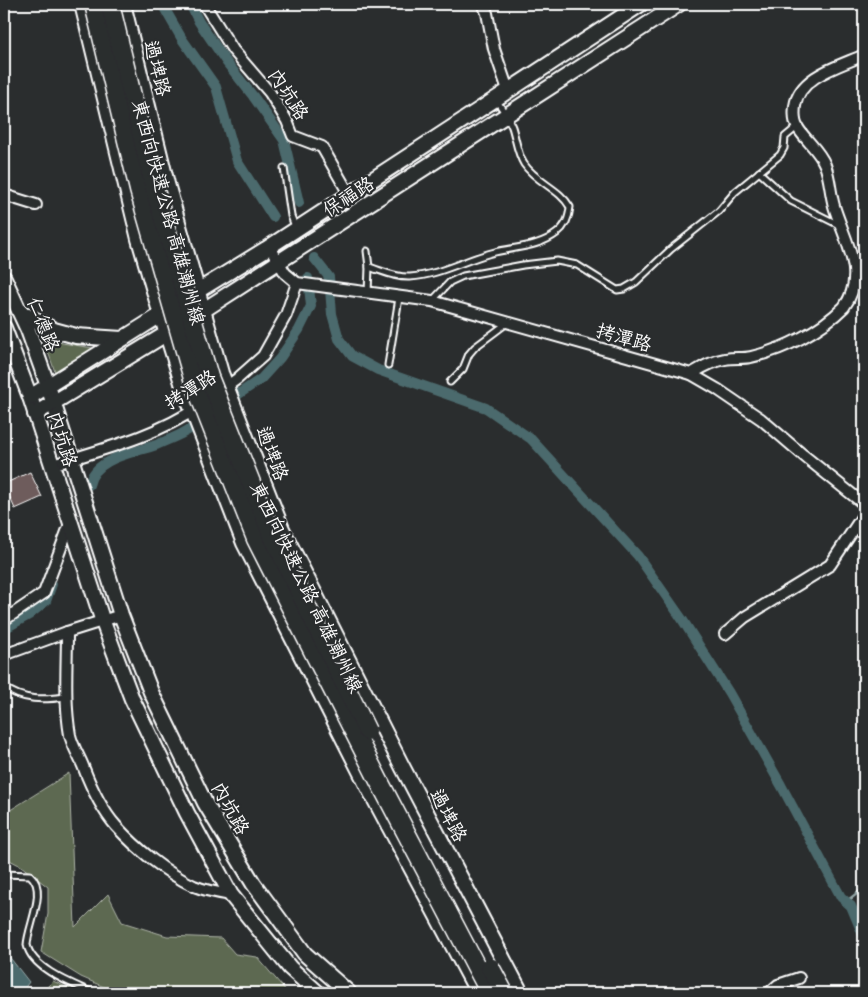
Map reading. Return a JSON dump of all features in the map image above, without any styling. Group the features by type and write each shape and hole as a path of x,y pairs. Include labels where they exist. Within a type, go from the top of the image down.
{"highway":[{"name":"東西向快速公路 高雄潮州線","path":"94,4 139,190 194,382 256,539 379,781 490,993"},
{"name":"東西向快速公路 高雄潮州線","path":"110,4 154,187 209,377 271,533 388,776 504,993"}],"street":[{"path":"82,4 139,239 161,315 183,386 244,543 368,787 478,993"},
{"name":"過埤路","path":"123,4 167,184 204,311 228,389 282,529 403,768 521,993"},
{"name":"內坑路","path":"204,4 233,50 270,92 287,121 293,136 322,148 349,194"},
{"path":"483,4 487,14 494,49 508,90"},
{"name":"保福路","path":"30,397 270,247 641,4"},
{"name":"保福路","path":"35,414 204,311 679,4"},
{"path":"690,374 708,364 725,359 748,358 778,349 828,322 845,305 854,292 861,264 841,226 825,166 818,152 797,127 794,114 796,98 806,83 864,55"},
{"path":"4,195 36,205"},
{"path":"270,247 285,273 299,284"},
{"name":"仁德路","path":"4,278 28,330 48,386"},
{"name":"拷潭路","path":"52,465 142,435 194,414 228,389 263,356 286,315 299,284 432,302 690,374 717,388 761,419 864,504"},
{"path":"20,312 54,330 76,336 122,339"},
{"name":"仁德路","path":"4,328 30,397"},
{"name":"內坑路","path":"48,386 121,615 151,692 194,781 248,876 305,954 349,993"},
{"name":"內坑路","path":"30,397 103,622 132,699 187,813 231,895 290,968 318,993"},
{"path":"725,634 746,618 830,565 864,514"},
{"path":"4,620 44,593 70,520"},
{"path":"4,655 121,615"},
{"path":"67,632 66,697 71,736 91,785 104,808 116,825 137,846 166,869 187,882 213,892 231,895"},
{"path":"769,993 778,986 799,978"}],"lane":[{"path":"369,267 410,277 439,272 494,252 533,245 561,230 569,216 570,207 566,200 542,183 524,164 506,115 496,98"},
{"path":"432,302 450,282 463,276 557,261 577,265 617,290 624,289 636,282 671,249 719,211 735,192 780,155 784,148 785,137 797,127"},
{"path":"284,168 291,216 296,230"},
{"path":"759,172 791,201 841,226"},
{"path":"366,251 369,267 368,294"},
{"path":"388,365 399,298"},
{"path":"450,382 463,369 469,354 475,347 507,323"},
{"path":"4,687 11,692 30,699 46,700 66,697"},
{"path":"4,874 30,875 36,883 38,895 27,945 28,952 33,959 71,984 93,993"}],"green space":[{"path":"42,334 62,343 93,348 55,372"},
{"path":"69,773 75,927 108,894 122,922 167,936 221,938 235,954 257,957 288,993 118,993 81,977 41,952 48,914 48,887 21,866 4,857 4,814"},
{"path":"53,981 79,993 56,993 47,987"}],"water":[{"path":"4,950 29,982 21,993 4,993"}],"building":[{"path":"30,472 42,497 15,509 4,484"}],"waterway":[{"path":"162,4 182,39 216,87 237,161 273,217"},
{"path":"190,4 199,22 227,63 284,140 299,203"},
{"path":"314,258 329,277 332,314 339,339 352,356 378,370 486,408 531,439 638,556 682,619 729,693 841,897 851,906 864,937"},
{"path":"227,402 261,379 280,358 299,330 311,306 308,278"},
{"path":"89,485 92,476 107,462 168,440 186,432 202,421"},
{"path":"4,629 29,615 46,601 52,584"},
{"path":"846,902 864,888"}]}
